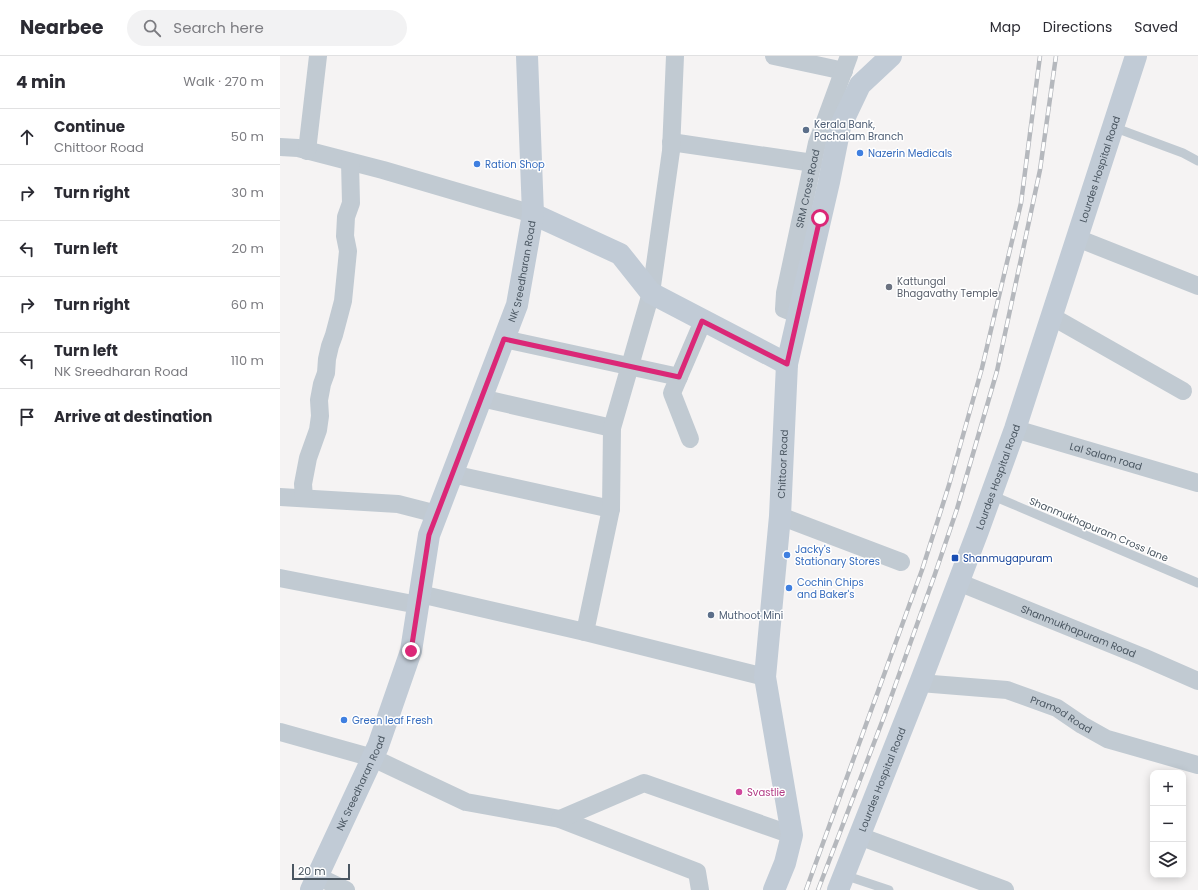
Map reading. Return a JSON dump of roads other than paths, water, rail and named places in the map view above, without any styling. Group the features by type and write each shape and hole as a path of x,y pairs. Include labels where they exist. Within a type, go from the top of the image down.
{"street":[{"path":"307,151 318,56"},
{"name":"NK Sreedharan Road","path":"314,883 378,746 411,651 429,535 517,305 534,214 527,56"},
{"path":"585,632 611,509 612,428 650,294 672,142 675,56"},
{"path":"774,56 846,63"},
{"name":"Chittoor Road","path":"774,890 785,863 792,835 765,677 780,516 787,364 840,127 860,85 891,56"},
{"name":"Lourdes Hospital Road","path":"841,882 920,683 978,531 1015,428 1136,56"},
{"name":"SRM Cross Road","path":"800,311 784,309 785,293 817,143 846,63"},
{"path":"672,142 813,163"},
{"path":"280,147 298,148 534,214 620,254 650,294 787,364"},
{"path":"304,498 303,484 308,458 318,430 320,416 319,400 322,384 326,373 330,346 343,301 348,250 345,236 346,217 351,203 350,162"},
{"path":"1077,238 1198,286"},
{"path":"1051,316 1183,391"},
{"path":"690,439 672,393 702,321"},
{"path":"504,339 679,377"},
{"path":"481,398 612,428"},
{"name":"Lal Salam road","path":"1015,428 1198,483"},
{"path":"452,474 611,509"},
{"path":"280,497 398,504 437,514"},
{"path":"780,516 901,562"},
{"path":"280,578 419,600 585,632 765,677"},
{"name":"Shanmukhapuram Road","path":"958,582 1143,657 1198,681"},
{"name":"Pramod Road","path":"920,683 1007,690 1057,708 1082,725 1108,739 1198,765"},
{"path":"280,732 373,758 466,802 560,819 697,872 700,890"},
{"path":"560,819 644,783 792,835"},
{"path":"859,836 1005,890"},
{"path":"314,883 346,890"}],"lane":[{"path":"1113,127 1183,153 1198,161"},
{"name":"Shanmukhapuram Cross lane","path":"991,495 1198,583"},
{"path":"841,882 889,890"}],"railway":[{"path":"806,890 922,570 949,485 982,368 1021,203 1040,56"},
{"path":"818,890 885,714 935,574 957,509 997,371 1040,170 1056,56"}],"place":[{"name":"Kerala Bank, Pachalam Branch","path":"806,130"},
{"name":"Nazerin Medicals","path":"860,153"},
{"name":"Ration Shop","path":"477,164"},
{"name":"Kattungal Bhagavathy Temple","path":"889,287"},
{"name":"Jacky's Stationary Stores","path":"787,555"},
{"name":"Shanmugapuram","path":"955,558"},
{"name":"Cochin Chips and Baker's","path":"789,588"},
{"name":"Muthoot Mini","path":"711,615"},
{"name":"Green leaf Fresh","path":"344,720"},
{"name":"Svastlie","path":"739,792"}]}
